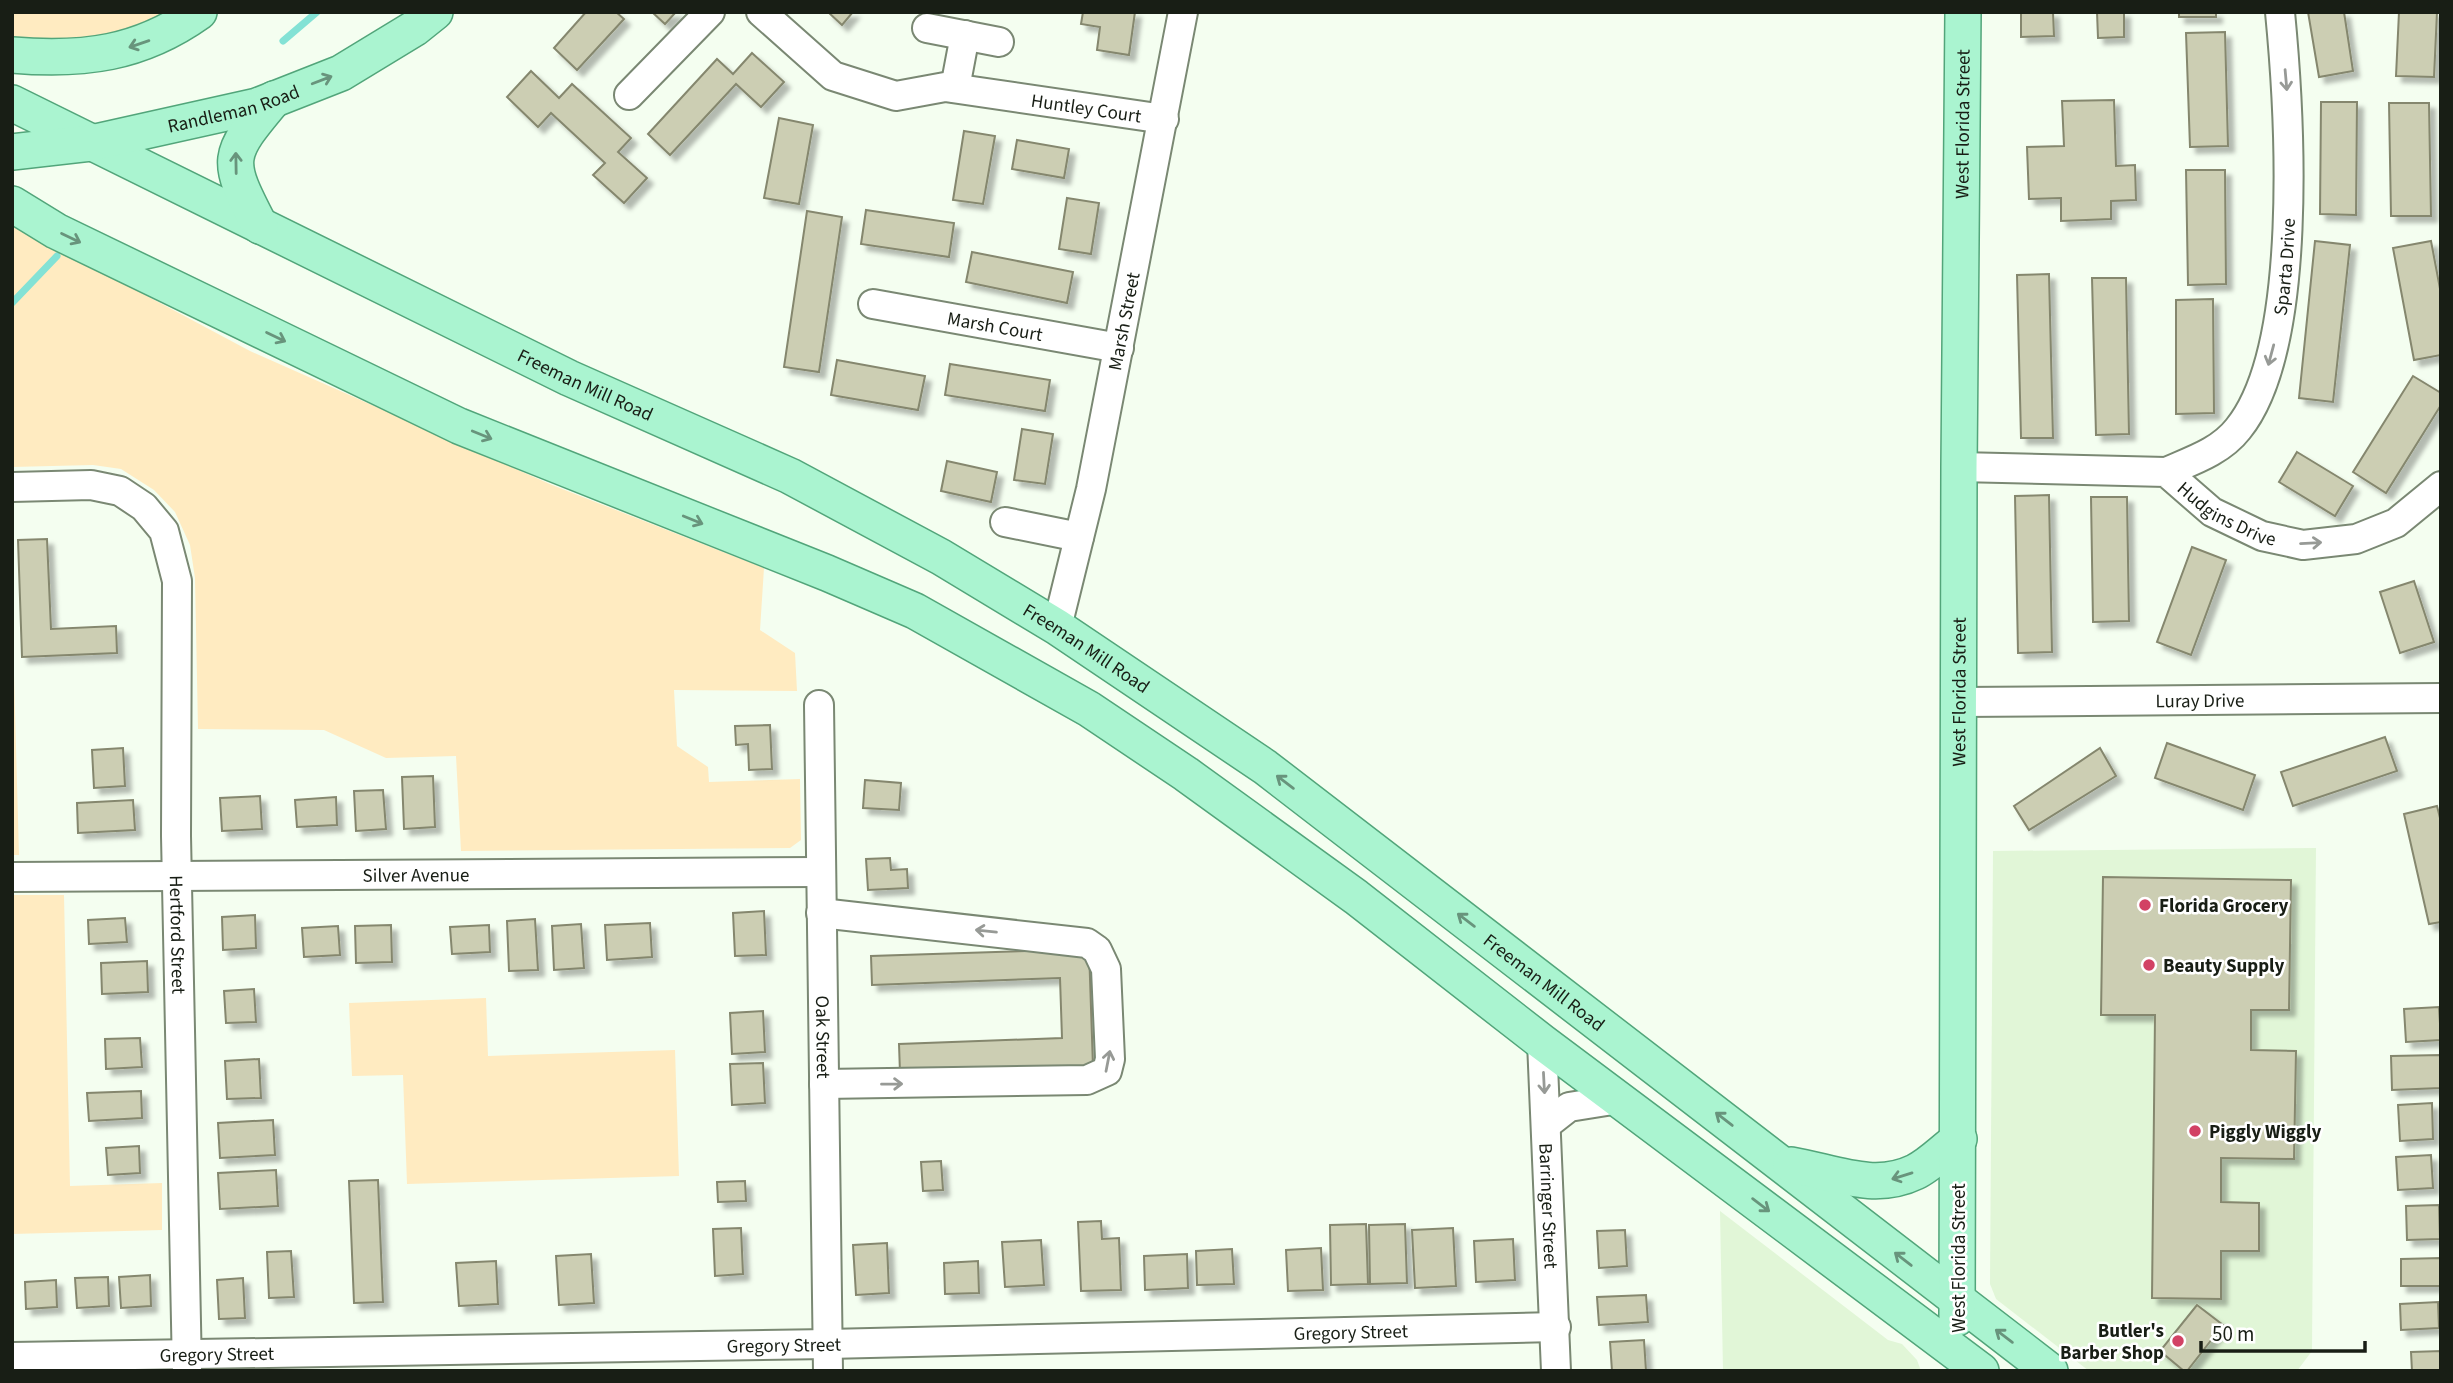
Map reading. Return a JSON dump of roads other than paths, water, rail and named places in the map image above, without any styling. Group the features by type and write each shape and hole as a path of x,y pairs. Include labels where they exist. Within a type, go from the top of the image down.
{"main road":[{"path":"12,55 83,57 122,50 159,37 199,12"},
{"name":"Randleman Road","path":"12,152 91,143 257,106 341,73 415,28 435,12"},
{"name":"West Florida Street","path":"1963,12 1957,1300 1965,1364"},
{"path":"260,226 234,170 236,149 274,99"},
{"name":"Freeman Mill Road","path":"12,103 569,378 790,476 941,557 1057,627 1265,767 2050,1371"},
{"path":"12,204 65,235 459,426 827,573 915,611 1089,709 1186,774 1356,897 1965,1364"},
{"path":"1781,1164 1816,1169 1853,1180 1886,1181 1916,1172 1959,1139"}],"street":[{"path":"629,95 710,12"},
{"name":"Huntley Court","path":"761,12 833,76 897,96 950,88 1164,119"},
{"name":"Marsh Street","path":"1057,627 1091,489 1183,12"},
{"name":"Sparta Drive","path":"2166,472 2208,454 2238,430 2260,394 2278,330 2287,228 2288,91 2280,12"},
{"path":"927,28 999,42"},
{"path":"950,88 965,35"},
{"name":"Marsh Court","path":"873,304 1119,348"},
{"name":"Hudgins Drive","path":"1959,467 2166,472 2212,512 2262,536 2303,545 2356,539 2396,523 2441,486"},
{"name":"Hertford Street","path":"12,486 91,485 120,491 144,507 164,531 177,581 177,875 187,1362"},
{"path":"1005,522 1079,537"},
{"name":"Luray Drive","path":"1960,702 2441,698"},
{"name":"Oak Street","path":"819,705 828,1357"},
{"name":"Silver Avenue","path":"12,877 821,872"},
{"path":"821,913 1087,943 1097,950 1106,968 1110,1059 1107,1071 1087,1080 824,1084"},
{"name":"Barringer Street","path":"1542,1042 1556,1371"},
{"path":"1546,1125 1569,1107 1619,1099"},
{"name":"Gregory Street","path":"12,1357 187,1362 828,1357 1556,1327"}],"waterway":[{"path":"283,41 317,12"},
{"path":"12,303 57,256"}],"place":[{"name":"Florida Grocery","path":"2145,905"},
{"name":"Beauty Supply","path":"2149,965"},
{"name":"Piggly Wiggly","path":"2195,1131"},
{"name":"Butler's Barber Shop","path":"2178,1341"}]}
